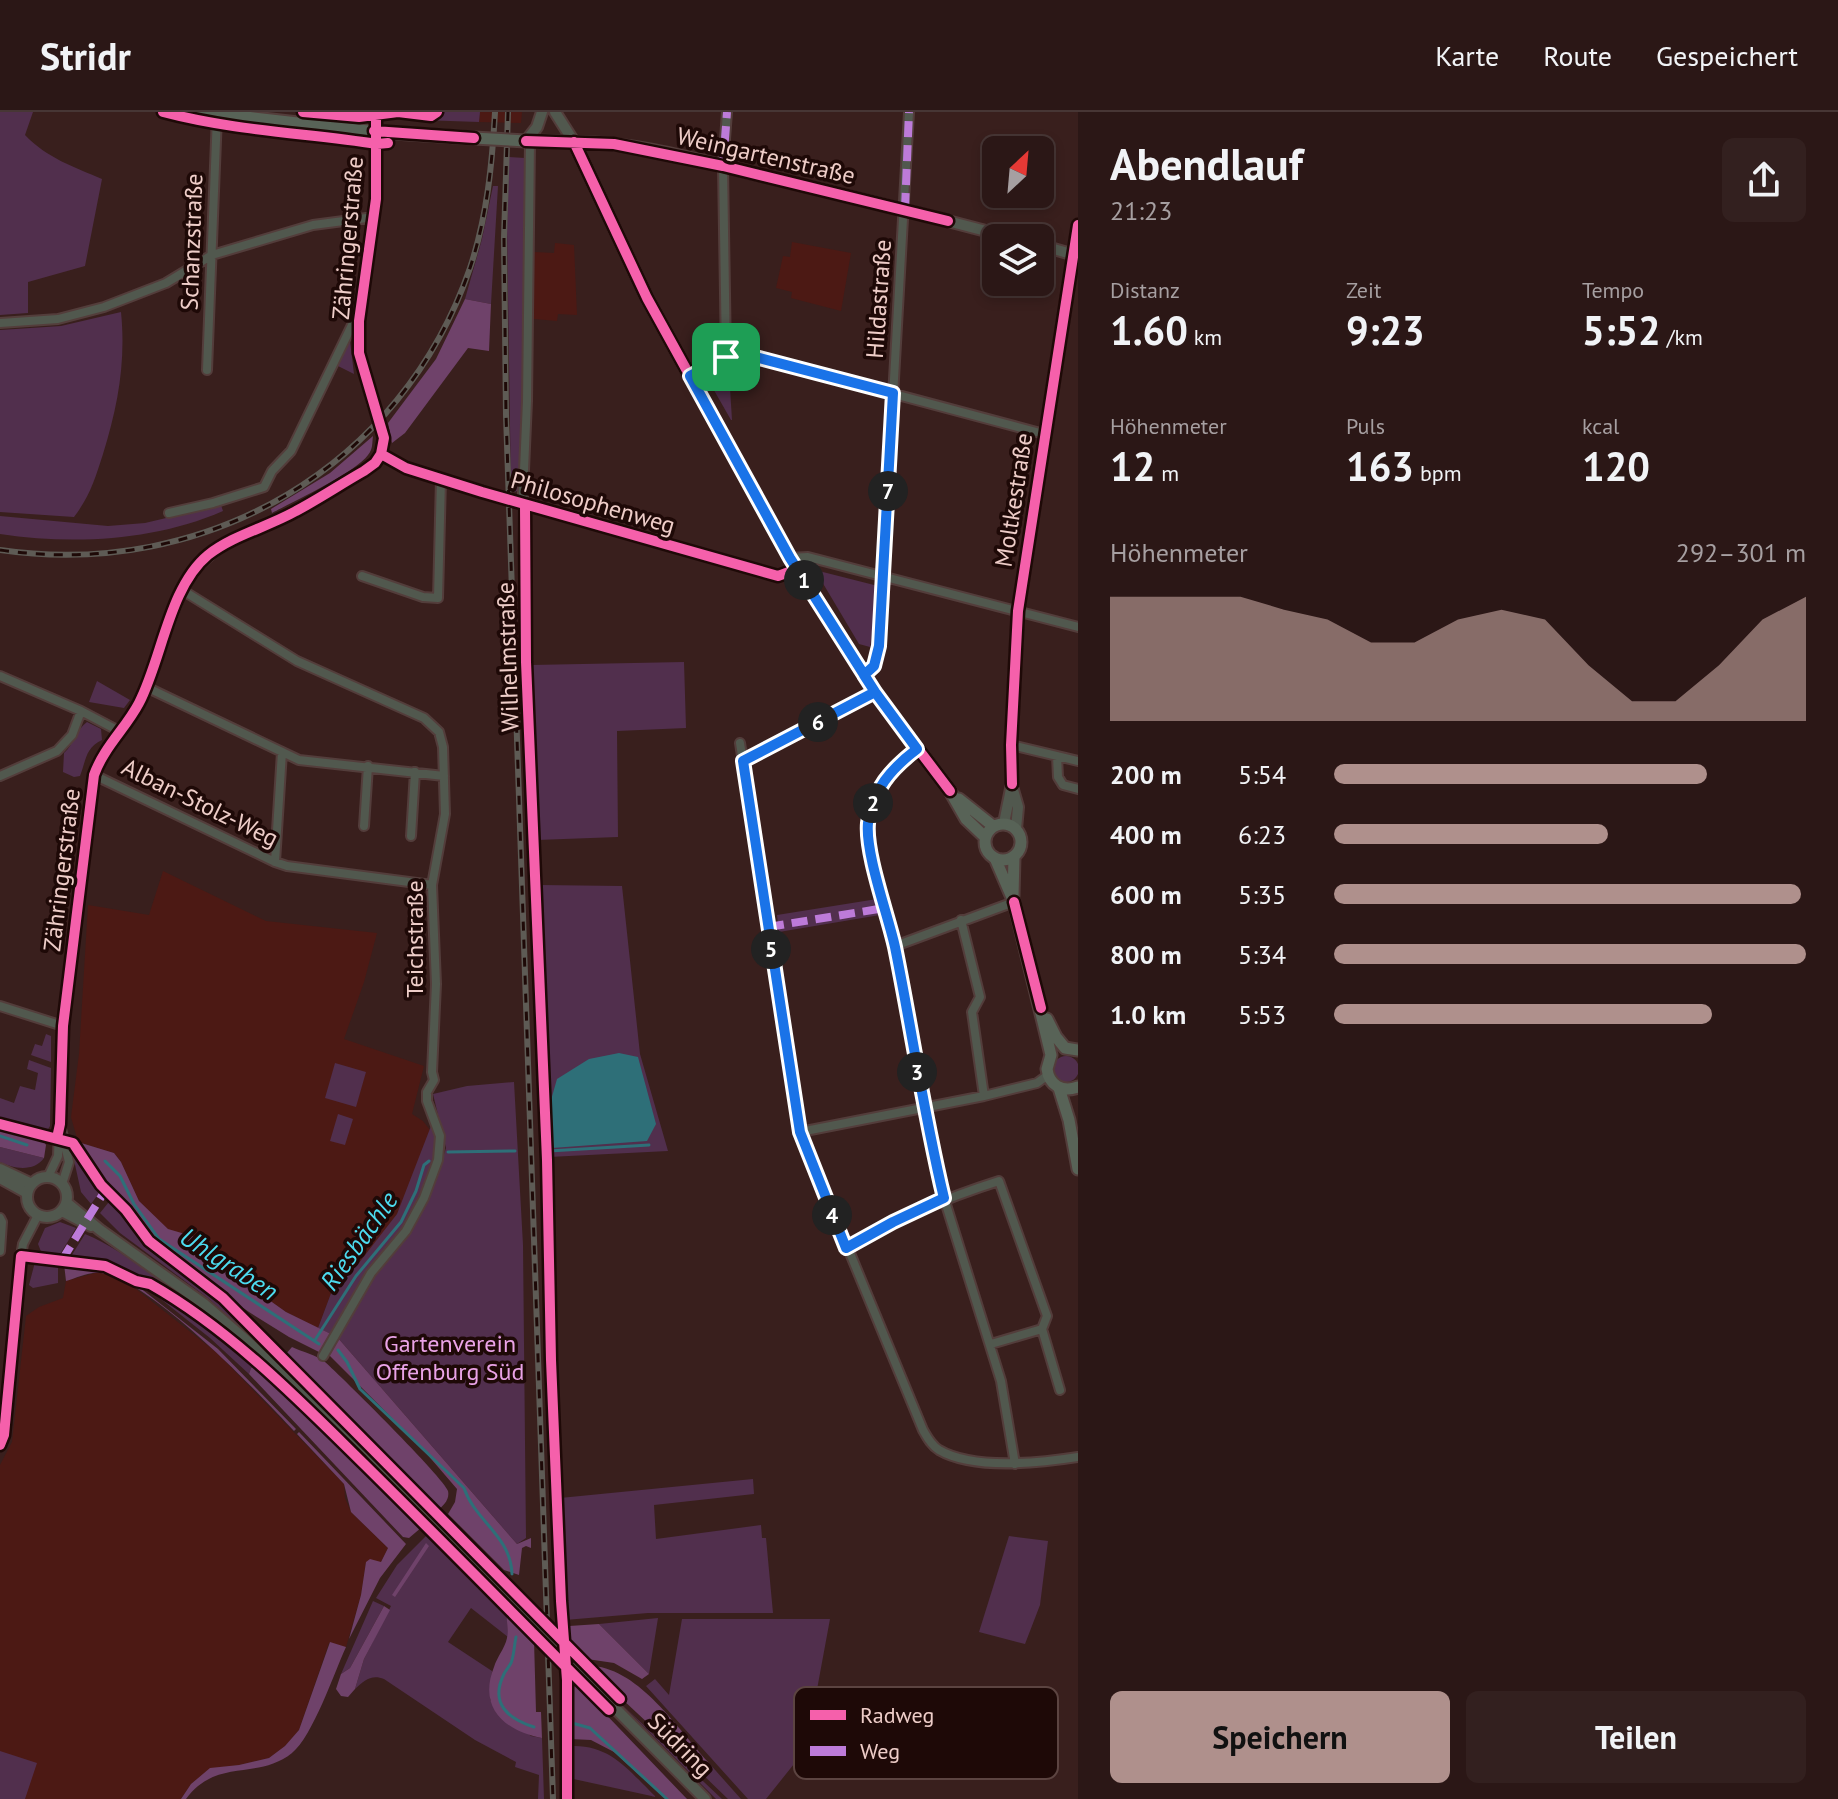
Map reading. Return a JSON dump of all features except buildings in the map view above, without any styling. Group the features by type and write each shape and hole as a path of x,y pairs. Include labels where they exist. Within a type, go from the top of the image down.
{"main road":[{"path":"202,112 377,132 574,142 647,298 790,558 875,692 950,791 966,819 985,837 986,850 995,858 1014,902 1051,1055 1047,1065 1048,1075 1059,1088 1078,1169"},
{"path":"950,791 998,825 1016,829 1021,844 1014,857 1014,902"},
{"path":"985,837 998,825"},
{"path":"995,858 1005,860 1014,857"},
{"path":"1041,1008 1056,1037 1072,1049"},
{"path":"1051,1055 1072,1049"},
{"path":"1059,1088 1077,1088 1068,1117"}],"street":[{"name":"Zähringerstraße","path":"48,1177 56,1164 63,1026 94,775 99,762 132,715 146,687 182,590 194,570 214,551 295,512 364,471 381,454 384,438 359,353 359,321 374,217 376,112"},
{"name":"Wilhelmstraße","path":"533,807 523,493 527,401 528,142 542,112"},
{"path":"555,112 574,142"},
{"path":"726,357 723,166 727,112"},
{"name":"Hildastraße","path":"864,675 874,666 877,656 884,578 909,112"},
{"name":"Schanzstraße","path":"207,370 217,115"},
{"name":"Weingartenstraße","path":"574,142 614,144 723,166 982,230"},
{"path":"0,323 58,319 104,307 166,283 212,255 313,225 374,217"},
{"name":"Moltkestraße","path":"1016,829 1018,807 1012,784 1011,745 1018,611 1044,434 1076,255 1078,225"},
{"path":"1054,249 1076,255"},
{"name":"Zähringerstraße","path":"169,513 264,487 272,471 291,451 352,325 359,321"},
{"path":"690,376 726,357 744,354 1044,434"},
{"name":"Philosophenweg","path":"381,454 406,468 482,492 778,576 797,569"},
{"path":"362,576 423,597 438,598 441,479"},
{"path":"790,558 808,557 1078,627"},
{"name":"Teichstraße","path":"182,590 297,661 434,725 443,747 445,814 432,885 436,984 434,1080 427,1092 427,1101 440,1136 438,1160 424,1198 406,1231 371,1273 323,1356"},
{"path":"0,676 119,731"},
{"path":"146,687 299,760 444,776"},
{"path":"743,761 875,692"},
{"path":"0,776 57,751 72,735 81,711"},
{"path":"740,743 800,1132 929,1440 948,1454 1015,1464 1078,1457"},
{"path":"1011,745 1078,761"},
{"path":"917,749 901,761 880,786 868,822 870,845 895,946 923,1106 944,1198 991,1344 1009,1412 1015,1464"},
{"path":"275,862 282,752"},
{"path":"1057,756 1058,777 1063,785 1078,789"},
{"path":"364,826 368,766"},
{"path":"411,836 415,772"},
{"name":"Alban-Stolz-Weg","path":"94,775 287,866 432,885"},
{"name":"Moltkestraße","path":"998,825 1012,784"},
{"path":"895,946 1014,902"},
{"path":"961,920 980,997 972,1012 984,1096"},
{"path":"0,1006 63,1026"},
{"path":"800,1132 984,1096 1037,1083 1048,1075"},
{"name":"Zähringerstraße","path":"60,1124 69,1162 62,1184"},
{"path":"0,1169 30,1188"},
{"path":"0,1178 30,1188 48,1177 62,1184 67,1192 64,1207 52,1217 38,1215 28,1205 30,1188"},
{"path":"846,1248 944,1198 999,1181 1047,1316 1042,1329 1060,1390"},
{"name":"Südring","path":"64,1207 204,1304 247,1341 417,1506 705,1799"},
{"path":"0,1445 4,1435 21,1256 23,1244 38,1215"},
{"path":"0,1218 0,1251 21,1256"},
{"path":"991,1344 1042,1329"}],"shaded area":[{"path":"480,112 522,112 521,123 479,122"},
{"path":"792,242 851,253 841,311 791,298 792,292 776,288 783,256 790,257"},
{"path":"555,243 574,245 577,315 558,314 557,321 534,319 534,252 554,253"},
{"path":"465,299 491,304 489,351 468,348 405,433 392,443 388,423 436,359"},
{"path":"373,436 371,450 361,462 338,478 272,513 271,509 330,473"},
{"path":"163,871 266,921 377,933 344,1039 424,1066 412,1114 430,1130 412,1180 397,1214 385,1231 358,1264 341,1280 336,1280 318,1328 286,1312 217,1263 208,1255 208,1241 168,1230 139,1201 114,1153 78,1142 71,1117 79,1054 88,905 149,915"},
{"path":"0,1127 43,1140 46,1145 44,1158 0,1147"},
{"path":"78,1142 114,1153 139,1201 168,1229 209,1241 208,1255 217,1263 286,1312 331,1334 319,1352 249,1312 167,1255 95,1173"},
{"path":"64,1264 100,1267 134,1283 218,1349 296,1429 294,1431 203,1340 147,1295 122,1280 101,1273 66,1281"},
{"path":"104,1273 131,1285 217,1353 344,1484 345,1498 351,1512 388,1548 381,1562 366,1562 361,1595 346,1647 329,1643 299,1730 269,1758 210,1769 191,1784 181,1799 0,1799 0,1465 12,1442 26,1316 39,1307 63,1298 66,1281"},
{"path":"338,1338 517,1544 531,1538 531,1548 522,1548 519,1575 504,1570 448,1514 455,1502 457,1489 420,1446 328,1354"},
{"path":"292,1347 325,1362 412,1449 448,1491 442,1507 437,1511 285,1355"},
{"path":"257,1365 338,1441 422,1527 409,1538 403,1537 249,1374 251,1368"},
{"path":"299,1432 406,1544 380,1578 349,1639 366,1562 370,1559 381,1562 388,1548 351,1512 344,1484 297,1434"},
{"path":"426,1543 429,1546 395,1597 392,1595"},
{"path":"384,1606 390,1610 364,1659 355,1689 348,1697 341,1696 336,1689 341,1674 350,1668"},
{"path":"507,1613 534,1640 536,1712 541,1712 542,1738 516,1730 498,1715 492,1705 490,1681 507,1638"},
{"path":"599,1624 649,1674 642,1679 614,1663 587,1659 570,1643 569,1626"},
{"path":"330,1642 346,1647 315,1719 300,1745 279,1761 211,1778 186,1799 181,1799 191,1784 210,1768 269,1758 285,1746 299,1730"},
{"path":"593,1666 610,1670 642,1689 708,1762 699,1771 621,1698"},
{"path":"572,1679 687,1799 666,1799 614,1752 591,1740 570,1739"}],"green space":[{"path":"0,112 33,112 25,135 33,143 71,166 102,179 85,266 28,282 28,313 0,315"},
{"path":"399,112 480,112 479,122 392,119 392,115"},
{"path":"509,157 525,158 521,489 515,492 511,491 507,229"},
{"path":"493,186 498,186 491,304 465,299"},
{"path":"121,312 122,349 117,401 100,463 84,502 74,517 0,512 0,330 61,326"},
{"path":"350,341 354,374 336,365"},
{"path":"729,372 732,420 711,385"},
{"path":"221,505 223,511 197,521 113,538 56,539 0,534 0,516 108,526 145,523"},
{"path":"815,570 878,586 870,647 859,644"},
{"path":"684,662 686,728 617,731 618,837 537,840 531,665"},
{"path":"97,681 130,700 124,708 89,702"},
{"path":"87,722 101,729 102,740 89,751 80,776 74,777 63,772 64,753"},
{"path":"540,885 622,886 640,1054 668,1151 549,1157"},
{"path":"877,899 880,915 779,932 777,915"},
{"path":"46,1034 51,1036 51,1062 31,1055 35,1044 42,1046"},
{"path":"1066,1056 1075,1060 1078,1074 1075,1078 1066,1082 1057,1078 1053,1069 1057,1060"},
{"path":"29,1060 51,1068 50,1126 47,1131 0,1119 0,1098 14,1103 20,1086 35,1090 38,1073 27,1069"},
{"path":"335,1063 366,1072 356,1107 325,1098"},
{"name":"Gartenverein Offenburg Süd","path":"514,1082 523,1245 526,1538 517,1544 338,1338 387,1257 417,1218 436,1181 446,1148 433,1094 467,1086"},
{"path":"338,1114 353,1119 345,1145 330,1141"},
{"path":"431,1126 435,1137 433,1164 416,1208 364,1277 331,1334 318,1328 336,1280 341,1280 358,1264 397,1214"},
{"path":"0,1147 44,1158 35,1166 11,1166 0,1162"},
{"path":"72,1151 102,1189 91,1204 81,1192"},
{"path":"112,1198 158,1252 228,1307 317,1397 209,1299 120,1233 100,1213"},
{"path":"60,1222 76,1228 59,1256 42,1254 38,1244 45,1228"},
{"path":"85,1234 120,1253 197,1307 258,1358 317,1414 234,1340 173,1296 141,1279 106,1266 70,1258"},
{"path":"35,1262 58,1264 58,1283 33,1288 29,1285"},
{"path":"143,1285 170,1298 257,1365 251,1368 249,1374 210,1338"},
{"path":"753,1479 754,1494 654,1505 656,1539 761,1525 762,1538 766,1538 773,1613 648,1613 565,1620 560,1498"},
{"path":"445,1517 507,1579 508,1637 471,1608 448,1642 492,1671 490,1700 531,1736 542,1738 544,1799 538,1799 539,1775 515,1767 516,1762 475,1740 384,1679 371,1678 355,1689 364,1659 391,1606 376,1598 397,1565"},
{"path":"1009,1536 1048,1541 1040,1605 1025,1644 979,1632"},
{"path":"373,1601 384,1606 350,1668 341,1674"},
{"path":"658,1618 649,1674 599,1624"},
{"path":"682,1619 830,1619 817,1687 794,1687 794,1764 766,1799 748,1799 646,1686 655,1679 669,1695"},
{"path":"618,1701 722,1799 716,1799"},
{"path":"570,1746 597,1749 608,1754 656,1797 569,1778"},
{"path":"0,1751 37,1763 25,1799 0,1799"},
{"path":"708,1762 741,1799 728,1799 699,1771"}],"water":[{"path":"619,1053 638,1057 656,1124 647,1141 552,1148 551,1100 557,1079 589,1059"}],"waterway":[{"name":"Uhlgraben","path":"0,1136 27,1145"},
{"name":"Riesbächle","path":"549,1151 649,1145"},
{"name":"Riesbächle","path":"448,1152 515,1151"},
{"name":"Uhlgraben","path":"105,1161 120,1176 134,1204 159,1239 319,1344"},
{"name":"Riesbächle","path":"315,1340 356,1276 401,1222 424,1165 429,1161"},
{"name":"Uhlgraben","path":"338,1350 360,1389 464,1488 469,1500 506,1549 512,1574"},
{"name":"Uhlgraben","path":"516,1637 512,1660 500,1685 500,1702 510,1715 534,1727"},
{"name":"Uhlgraben","path":"572,1723 590,1728 667,1799"}],"railway":[{"path":"0,550 77,555 151,547 221,526 287,495 346,453 397,400 439,338 470,268 488,191 495,112"},
{"path":"508,112 504,238 506,415 553,1799"}],"marked path":[{"path":"723,166 727,112"},
{"path":"905,209 909,112"},
{"path":"768,927 885,908"},
{"path":"62,1260 106,1189"}],"cycle path":[{"path":"163,112 243,128 388,143"},
{"path":"303,112 359,117 398,112 431,116 437,112"},
{"path":"57,1138 63,1026 94,775 98,765 139,703 175,604 195,569 218,548 313,502 364,471 381,454 384,438 359,353 359,321 376,199 376,112"},
{"path":"374,131 474,138"},
{"path":"526,141 614,144 723,166 948,221"},
{"path":"574,142 647,298 790,558 875,692 950,791"},
{"path":"1012,784 1018,611 1078,225"},
{"path":"381,454 406,468 482,492 778,576 797,569"},
{"path":"525,505 526,662 547,1160 551,1360 567,1680 567,1799"},
{"path":"1014,902 1041,1008"},
{"path":"0,1124 73,1143 101,1185 126,1210 149,1241 223,1298 620,1699"},
{"path":"0,1445 4,1435 21,1256 105,1266 136,1281 150,1284 208,1322 289,1391 609,1710"}],"route":[{"path":"726,357 690,376 790,558 830,622 864,675 875,692 917,749 901,761 880,786 868,822 868,833 895,946 923,1106 944,1198 846,1248 800,1132 743,761 875,692 864,675 874,666 879,646 893,393 744,354 726,357"}]}
